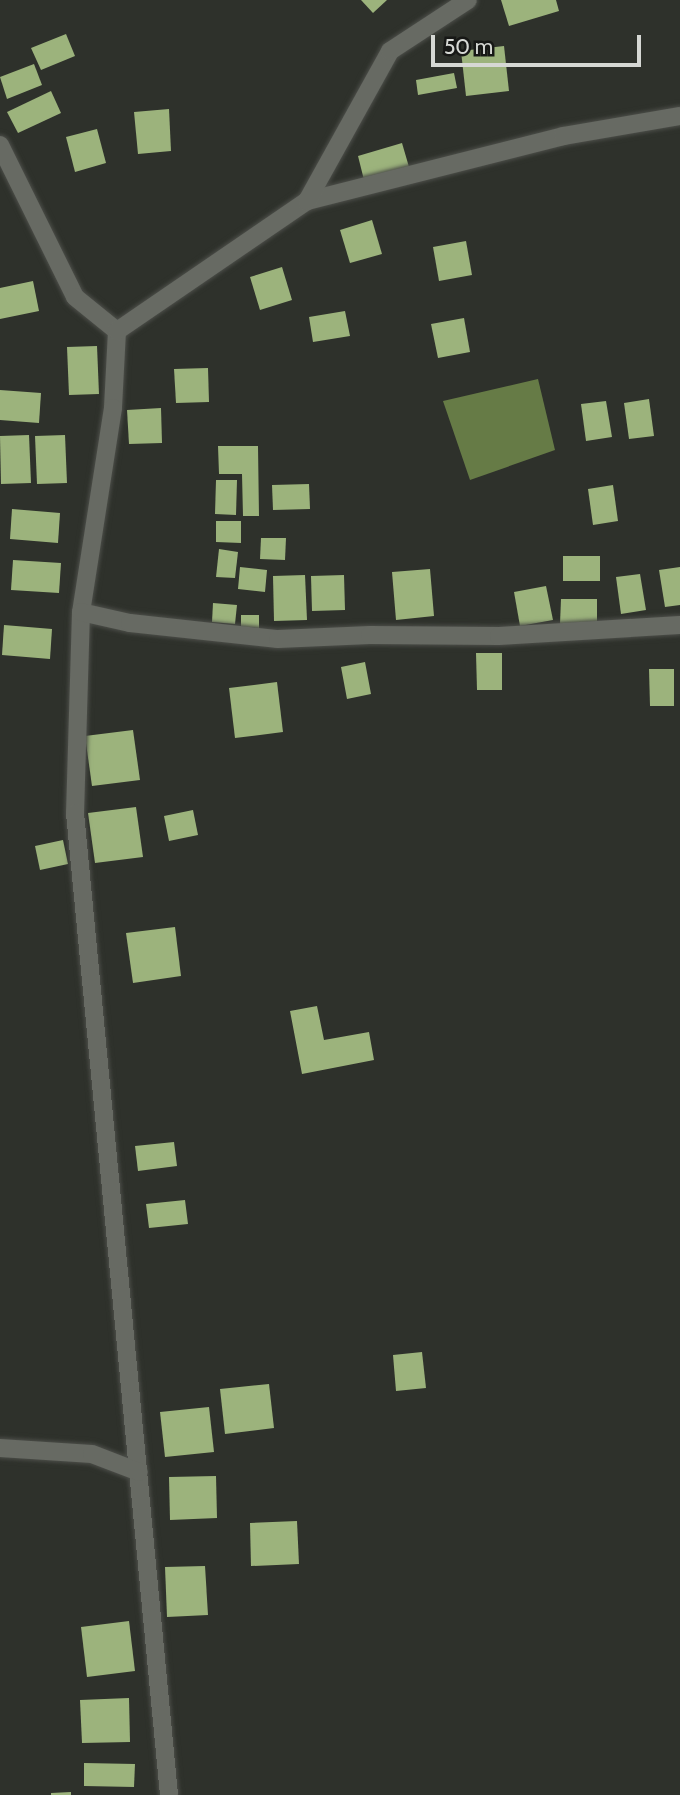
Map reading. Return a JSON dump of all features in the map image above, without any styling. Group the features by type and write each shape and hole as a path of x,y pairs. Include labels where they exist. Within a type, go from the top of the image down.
{"street":[{"path":"307,201 390,51 468,0"},
{"path":"117,331 307,201 563,136 680,116"},
{"path":"0,145 75,296 117,331"},
{"path":"117,331 113,408 81,612 75,813 169,1795"},
{"path":"81,612 130,623 278,639 370,635 499,636 680,625"},
{"path":"0,1448 92,1454 139,1472"}],"shaded area":[{"path":"538,379 555,450 470,480 443,401"}],"building":[{"path":"361,0 387,0 373,13"},
{"path":"501,0 556,0 559,11 509,26"},
{"path":"66,34 75,56 41,70 31,48"},
{"path":"504,46 509,91 466,96 461,51"},
{"path":"34,64 42,85 7,99 0,77"},
{"path":"454,73 457,88 418,95 416,80"},
{"path":"51,91 61,113 18,133 7,112"},
{"path":"169,109 171,151 138,154 134,112"},
{"path":"97,129 106,163 75,172 66,137"},
{"path":"402,143 409,167 364,180 358,156"},
{"path":"372,220 382,254 350,263 340,230"},
{"path":"466,241 472,275 439,281 433,247"},
{"path":"282,267 292,300 260,310 250,277"},
{"path":"33,281 39,311 0,319 0,288"},
{"path":"345,311 350,336 313,342 309,317"},
{"path":"464,318 470,352 438,358 431,324"},
{"path":"97,346 99,394 69,395 67,347"},
{"path":"208,368 209,402 176,403 174,369"},
{"path":"0,390 41,393 39,423 0,420"},
{"path":"649,399 654,436 629,439 624,403"},
{"path":"606,401 612,437 586,441 581,404"},
{"path":"161,408 162,443 129,444 127,410"},
{"path":"29,435 31,483 1,484 0,436"},
{"path":"65,435 67,483 37,484 35,436"},
{"path":"218,446 258,446 259,516 243,516 242,474 219,474"},
{"path":"216,480 237,480 236,515 215,514"},
{"path":"309,484 310,509 273,510 272,485"},
{"path":"613,485 618,521 593,525 588,489"},
{"path":"12,509 60,513 58,543 10,539"},
{"path":"216,521 241,521 241,543 216,542"},
{"path":"261,538 286,538 285,560 260,559"},
{"path":"219,549 238,552 235,578 216,577"},
{"path":"563,556 600,556 600,581 563,581"},
{"path":"13,560 61,563 59,593 11,590"},
{"path":"240,567 267,570 265,592 238,589"},
{"path":"680,567 680,605 665,607 659,570"},
{"path":"430,569 434,616 396,620 392,572"},
{"path":"640,574 646,610 621,614 616,577"},
{"path":"305,575 307,620 274,621 273,576"},
{"path":"344,575 345,610 312,611 311,576"},
{"path":"546,586 553,620 520,626 514,592"},
{"path":"561,599 597,599 597,624 560,624"},
{"path":"213,603 237,605 235,624 212,622"},
{"path":"241,615 259,615 259,628 241,627"},
{"path":"4,625 52,629 50,659 2,655"},
{"path":"476,653 502,653 502,690 477,690"},
{"path":"365,662 371,694 347,699 341,667"},
{"path":"649,669 674,669 674,706 650,706"},
{"path":"277,682 283,732 235,738 229,688"},
{"path":"133,730 140,780 92,786 85,736"},
{"path":"136,807 143,857 95,863 88,813"},
{"path":"193,810 198,835 169,841 164,816"},
{"path":"63,840 68,864 40,870 35,846"},
{"path":"175,927 181,976 133,983 126,933"},
{"path":"317,1006 324,1040 369,1032 374,1060 302,1074 290,1011"},
{"path":"174,1142 177,1166 138,1171 135,1146"},
{"path":"185,1200 188,1224 149,1228 146,1204"},
{"path":"422,1352 426,1388 396,1391 393,1355"},
{"path":"269,1384 274,1428 225,1434 220,1389"},
{"path":"209,1407 214,1452 165,1457 160,1412"},
{"path":"216,1476 217,1518 170,1520 169,1477"},
{"path":"297,1521 299,1564 251,1566 250,1523"},
{"path":"205,1566 208,1615 167,1617 165,1567"},
{"path":"129,1621 135,1671 87,1677 81,1627"},
{"path":"129,1698 130,1742 82,1743 80,1700"},
{"path":"84,1763 135,1764 134,1787 84,1786"},
{"path":"71,1792 71,1795 51,1795 51,1793"}]}
